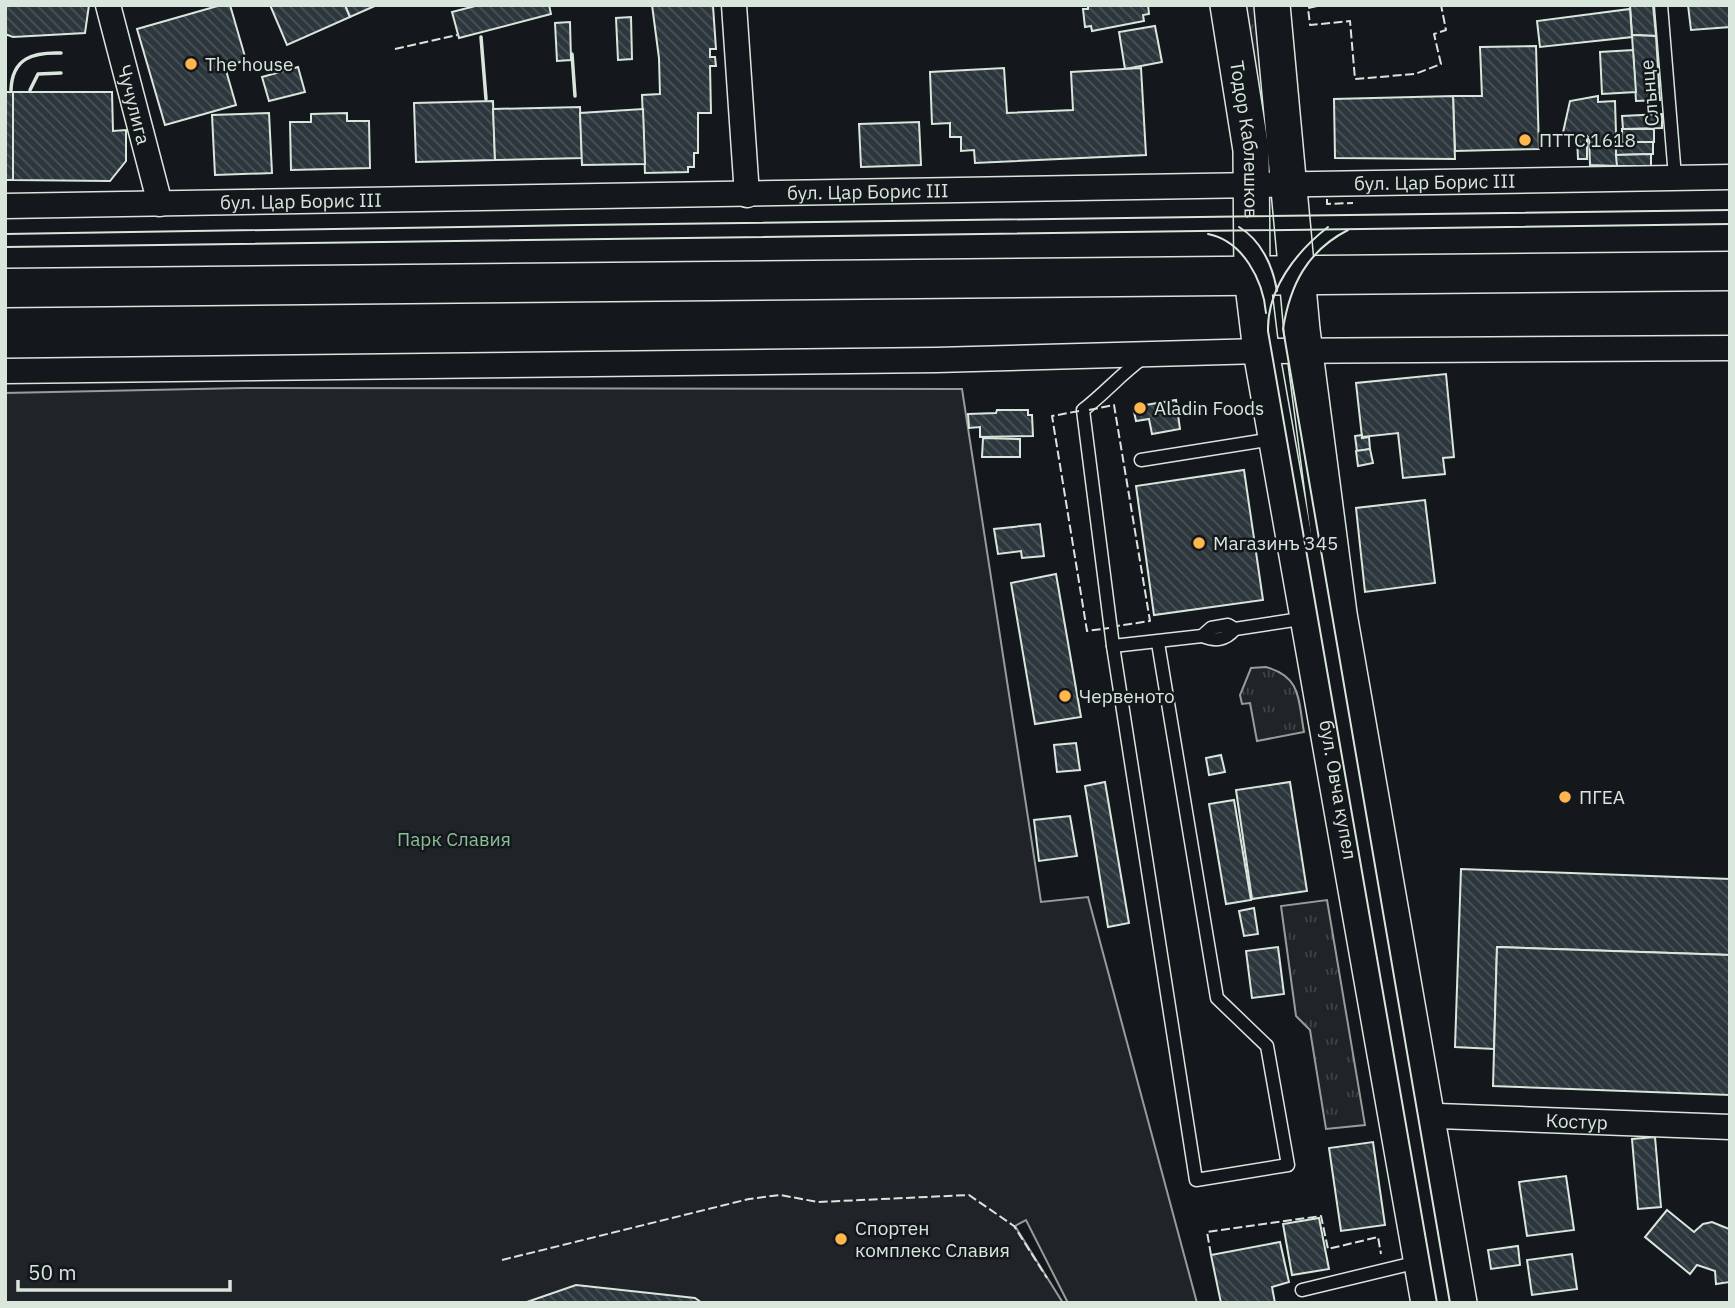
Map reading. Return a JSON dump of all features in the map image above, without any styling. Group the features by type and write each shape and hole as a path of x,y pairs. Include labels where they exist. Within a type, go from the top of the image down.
{"main road":[{"name":"Тодор Каблешков","path":"1228,5 1251,150 1252,277"},
{"name":"Тодор Каблешков","path":"1272,5 1296,277"},
{"path":"5,288 1730,271"},
{"name":"бул. Овча купел","path":"1252,277 1261,351 1277,438 1324,616 1411,1115 1459,1303"},
{"name":"бул. Овча купел","path":"1296,277 1324,616"},
{"name":"бул. Овча купел","path":"1411,1115 1422,1261 1429,1303"}],"street":[{"name":"Чучулига","path":"108,5 160,204"},
{"path":"734,5 747,195"},
{"name":"бул. Цар Борис III","path":"5,206 1730,177"},
{"path":"5,371 936,360 1261,351 1730,348"},
{"name":"Костур","path":"1411,1115 1730,1126"}],"lane":[{"name":"Слънце","path":"1661,5 1675,177"},
{"path":"1149,354 1118,376 1109,390 1083,410 1114,646 1196,1180 1288,1165 1267,1046 1217,998 1158,643"},
{"path":"1141,460 1277,438"},
{"path":"1114,646 1202,636 1214,641 1229,636 1235,629 1324,616"},
{"path":"1302,1290 1422,1261"}],"green space":[{"path":"1244,5 1258,5 1268,156"},
{"name":"Парк Славия","path":"245,388 962,389 1041,902 1088,897 1197,1303 1068,1303 1026,1220 1015,1226 1063,1303 5,1303 5,393"},
{"path":"1266,667 1278,671 1292,684 1299,700 1304,732 1257,741 1250,703 1242,704 1240,695 1251,668"},
{"path":"1327,900 1365,1125 1326,1129 1310,1030 1296,1016 1281,906"}],"building":[{"path":"5,5 89,5 85,33 13,37 5,34"},
{"name":"The house","path":"221,5 230,5 246,60 225,67 236,105 165,125 137,29"},
{"path":"270,5 345,5 350,17 287,45"},
{"path":"345,5 377,5 350,17"},
{"path":"479,5 549,5 551,14 459,38 452,12"},
{"path":"652,5 713,6 716,49 710,49 710,57 715,57 716,66 710,66 711,113 698,113 698,153 694,153 694,167 688,167 688,172 645,173 642,95 660,94 659,58"},
{"path":"1088,5 1148,5 1149,14 1143,15 1144,21 1092,31 1091,26 1085,27 1083,9 1088,9"},
{"path":"1630,5 1653,5 1656,36 1632,35"},
{"path":"1688,5 1730,5 1730,27 1691,30"},
{"path":"1630,9 1632,37 1540,47 1537,21"},
{"path":"631,17 632,59 618,60 616,18"},
{"path":"570,22 571,60 557,61 555,23"},
{"path":"1155,26 1162,62 1125,69 1119,32"},
{"path":"1632,35 1656,36 1660,100 1636,101"},
{"path":"1536,46 1539,149 1455,151 1453,96 1482,96 1480,47"},
{"path":"1633,50 1636,92 1602,94 1600,52"},
{"path":"298,67 305,92 269,101 262,77"},
{"path":"1004,68 1007,113 1073,110 1071,72 1141,68 1146,155 975,163 974,150 961,151 961,137 950,137 950,123 932,124 930,72"},
{"path":"5,92 13,92 13,180 5,180"},
{"path":"13,92 112,92 113,131 126,130 126,161 110,181 13,180"},
{"path":"1453,96 1455,159 1335,158 1334,99"},
{"path":"1598,96 1598,102 1615,101 1617,166 1590,165 1589,137 1562,137 1570,101"},
{"path":"493,101 495,160 416,162 414,103"},
{"path":"580,107 582,158 495,160 493,109"},
{"path":"643,109 645,164 582,165 580,113"},
{"path":"269,113 272,173 215,175 212,115"},
{"path":"347,113 347,121 369,121 370,168 291,170 290,122 311,122 311,114"},
{"path":"1662,114 1662,128 1623,129 1622,116"},
{"path":"919,122 921,165 861,167 859,124"},
{"path":"1622,129 1654,129 1654,142 1622,142"},
{"path":"1587,136 1587,159 1578,159 1577,137"},
{"path":"1616,142 1653,142 1653,154 1616,155"},
{"path":"1651,154 1651,166 1617,166 1616,155"},
{"path":"1446,374 1454,457 1443,458 1445,474 1403,478 1398,433 1362,437 1356,383"},
{"path":"1176,400 1180,429 1152,434 1149,419 1136,421 1133,407"},
{"path":"997,410 1028,410 1028,415 1032,415 1033,436 980,437 980,427 969,428 968,414 996,413"},
{"path":"1362,435 1362,438 1369,437 1370,449 1357,451 1355,436"},
{"path":"983,438 1020,439 1020,457 982,457"},
{"path":"1370,449 1373,463 1358,466 1356,451"},
{"name":"Магазинъ 345","path":"1244,470 1263,600 1154,615 1136,486"},
{"path":"1425,500 1435,583 1365,592 1356,508"},
{"path":"1040,524 1044,556 1022,558 1021,551 998,554 994,529"},
{"path":"1056,574 1081,717 1035,724 1011,583"},
{"path":"1076,743 1080,770 1057,772 1054,745"},
{"path":"1221,755 1225,772 1209,775 1206,758"},
{"path":"1105,782 1129,923 1108,927 1085,786"},
{"path":"1290,782 1307,891 1252,899 1236,790"},
{"path":"1234,800 1251,900 1226,904 1209,804"},
{"path":"1070,816 1077,856 1039,861 1034,820"},
{"path":"1461,869 1730,879 1730,955 1497,947 1494,1049 1455,1047"},
{"path":"1254,908 1258,934 1244,936 1239,911"},
{"path":"1278,947 1284,994 1252,998 1246,951"},
{"path":"1497,947 1730,955 1730,1095 1493,1086"},
{"path":"1655,1137 1661,1207 1638,1209 1632,1139"},
{"path":"1373,1142 1385,1225 1341,1231 1329,1148"},
{"path":"1566,1176 1574,1230 1527,1236 1519,1182"},
{"path":"1667,1210 1694,1232 1703,1224 1712,1222 1729,1229 1730,1282 1716,1284 1715,1271 1697,1265 1690,1274 1645,1237"},
{"path":"1319,1218 1329,1269 1292,1275 1283,1224"},
{"path":"1280,1242 1289,1282 1272,1287 1275,1303 1221,1303 1211,1255"},
{"path":"1518,1246 1520,1265 1491,1269 1488,1250"},
{"path":"1572,1254 1577,1289 1532,1295 1527,1260"},
{"path":"576,1285 695,1298 702,1303 524,1303"}],"tram line":[{"path":"5,234 1730,210"},
{"path":"5,247 1730,224"},
{"path":"1239,227 1254,239 1265,254 1277,291"},
{"path":"1328,227 1305,248 1278,286 1272,301 1268,331 1437,1303"},
{"path":"1348,230 1322,248 1303,271 1290,298 1283,329 1450,1303"},
{"path":"1208,234 1220,238 1241,253 1256,275 1266,313"}],"fence":[{"path":"1317,6 1308,8 1310,25 1350,21 1355,79 1415,74 1441,64 1434,34 1446,30 1441,5"},
{"path":"395,49 457,35"},
{"path":"1327,199 1327,204 1353,203"},
{"path":"1089,410 1114,405 1150,621 1117,626"},
{"path":"1079,411 1052,416 1087,631 1109,628"},
{"path":"502,1260 749,1199 780,1195 818,1202 969,1195 1014,1226 1047,1278"},
{"path":"1211,1255 1207,1232 1321,1216 1328,1249 1378,1237 1381,1254"}],"wall":[{"path":"481,37 486,99"},
{"path":"11,90 15,71 26,59 42,54 61,53"},
{"path":"572,54 575,96"},
{"path":"30,90 38,74 61,73"}],"place":[{"name":"The house","path":"191,64"},
{"name":"ПТТС 1618","path":"1525,140"},
{"name":"Aladin Foods","path":"1140,408"},
{"name":"Магазинъ 345","path":"1199,543"},
{"name":"Червеното","path":"1065,696"},
{"name":"ПГЕА","path":"1565,797"},
{"name":"Спортен комплекс Славия","path":"841,1239"}]}
